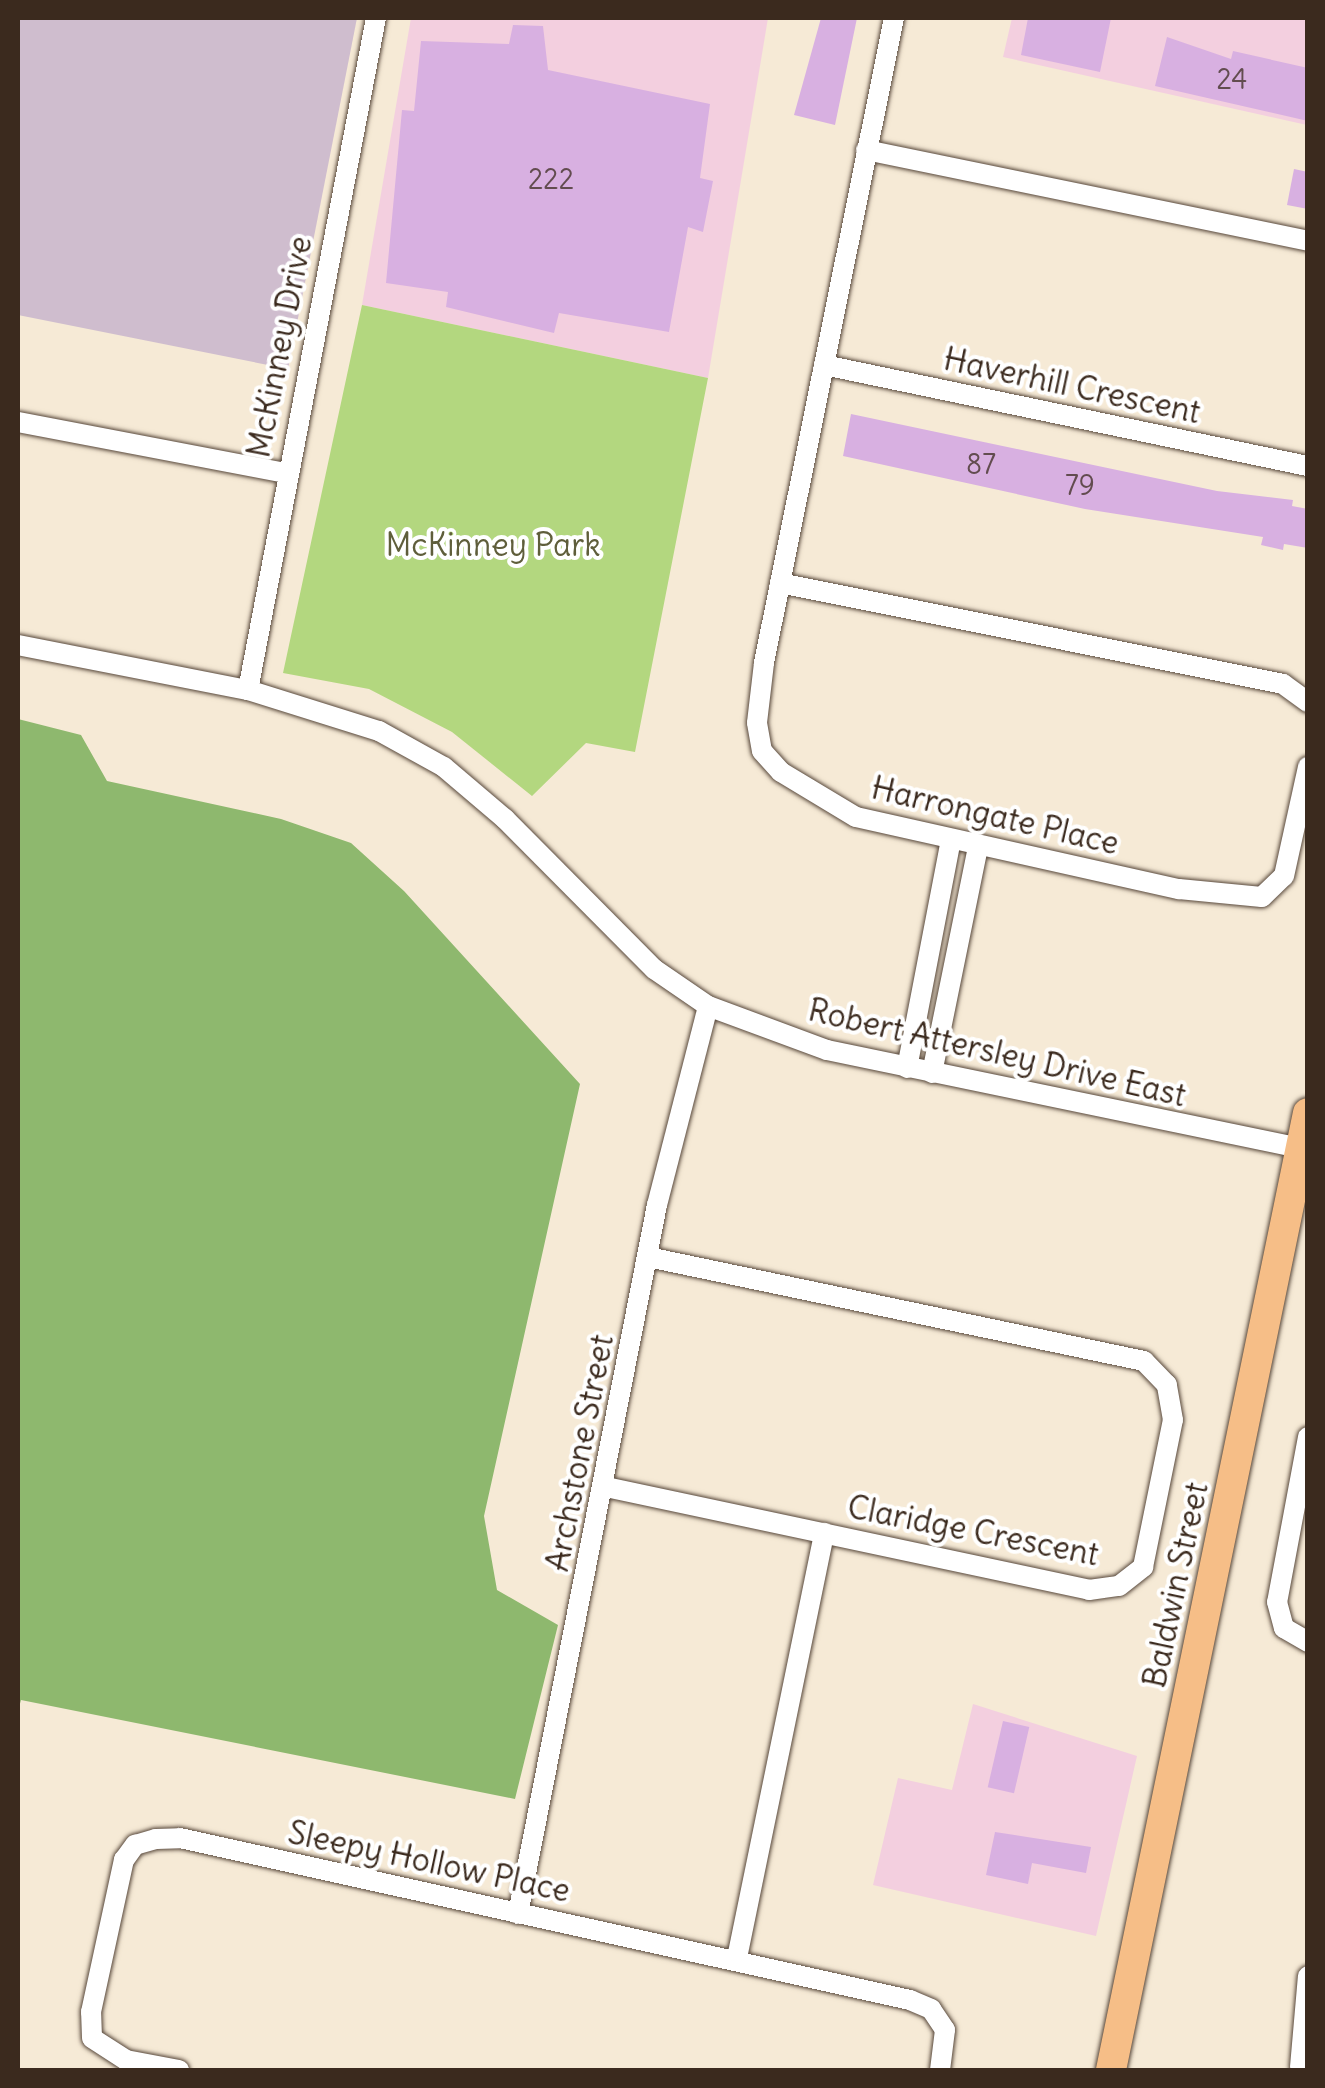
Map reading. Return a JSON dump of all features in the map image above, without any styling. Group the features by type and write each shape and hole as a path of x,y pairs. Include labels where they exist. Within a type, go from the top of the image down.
{"main road":[{"name":"Baldwin Street","path":"1111,2070 1304,1149 1308,1113"}],"street":[{"name":"McKinney Drive","path":"248,690 286,472 376,18"},
{"name":"Harrongate Place","path":"894,18 780,583 756,723 762,751 781,772 856,817 1179,889 1262,896 1284,876 1308,767"},
{"path":"866,150 1308,241"},
{"name":"Haverhill Crescent","path":"824,365 1308,466"},
{"path":"18,422 286,472"},
{"path":"780,583 1282,684 1308,702"},
{"name":"Robert Attersley Drive East","path":"18,645 248,690 379,731 444,767 506,819 654,968 708,1006 827,1050 1304,1149"},
{"path":"906,1068 951,840"},
{"path":"932,1073 978,846"},
{"name":"Archstone Street","path":"518,1914 606,1486 648,1257 708,1006"},
{"name":"Claridge Crescent","path":"606,1486 1089,1590 1119,1586 1143,1567 1173,1420 1167,1384 1144,1361 648,1257"},
{"path":"1308,1437 1278,1602 1284,1628 1308,1642"},
{"path":"738,1958 824,1534"},
{"name":"Sleepy Hollow Place","path":"178,2070 126,2060 92,2038 91,2012 120,1879 135,1845 180,1838 518,1914 738,1958 932,2008 945,2030 940,2070"},
{"path":"1300,2067 1308,1976"}],"shaded area":[{"path":"18,18 357,18 288,369 18,315"},
{"path":"411,18 768,18 708,378 362,305"},
{"path":"1012,18 1307,18 1307,125 1003,57"},
{"path":"973,1704 1137,1756 1096,1936 873,1885 898,1778 952,1790"}],"green space":[{"name":"McKinney Park","path":"362,305 708,378 635,752 586,743 532,796 452,732 369,689 283,673"},
{"path":"18,719 81,735 107,781 281,819 351,843 404,891 580,1084 484,1516 497,1590 558,1625 515,1799 21,1700 18,1711"}],"building":[{"path":"821,18 857,18 835,125 794,115"},
{"path":"1028,18 1111,18 1100,72 1021,55"},
{"path":"513,25 543,26 548,70 710,104 700,178 713,181 703,232 688,227 669,332 559,313 554,333 446,307 448,292 386,283 402,110 414,111 421,41 509,44"},
{"path":"1167,37 1231,59 1233,51 1308,68 1308,121 1155,86"},
{"path":"1294,169 1308,172 1308,209 1287,205"},
{"path":"851,414 1217,491 1293,500 1292,506 1308,509 1308,548 1284,544 1283,550 1261,545 1263,537 1085,509 843,456"},
{"path":"1003,1721 1029,1727 1014,1793 988,1787"},
{"path":"995,1832 1091,1847 1086,1873 1032,1863 1028,1884 986,1875"}]}
